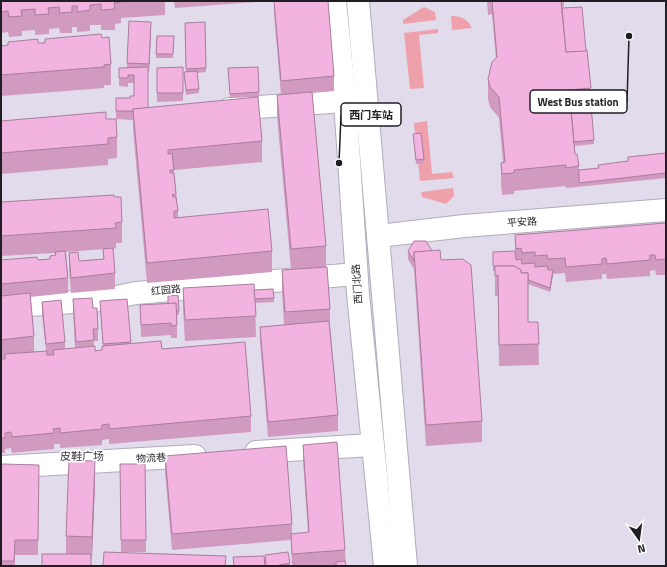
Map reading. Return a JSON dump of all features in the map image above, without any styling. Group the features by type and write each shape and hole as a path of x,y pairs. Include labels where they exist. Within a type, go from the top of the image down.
{"main road":[{"name":"西门北路","path":"335,1 345,101 356,274 385,566"},
{"path":"358,1 406,566"},
{"path":"206,111 345,101"},
{"name":"平安路","path":"379,236 464,226 666,210"},
{"name":"红园路","path":"1,307 102,300 136,293 356,274"},
{"path":"236,453 372,445"},
{"name":"物流巷","path":"1,467 212,455"}],"shaded area":[{"path":"424,7 435,12 436,20 403,24 403,20"},
{"path":"451,16 464,19 472,28 452,30"},
{"path":"438,29 438,33 419,35 424,88 410,89 404,33"},
{"path":"427,121 432,174 452,172 454,178 420,181 414,123"},
{"path":"453,188 454,196 446,204 422,197 421,192"}],"building":[{"path":"1,1 121,2 114,3 115,9 101,10 101,4 90,5 90,10 77,12 77,6 72,6 72,12 60,13 59,7 48,8 49,14 35,15 35,9 21,10 22,16 9,17 8,11 1,12"},
{"path":"274,1 328,1 334,76 281,81"},
{"path":"492,1 561,1 566,52 587,50 591,88 569,90 575,154 577,154 579,166 566,168 566,165 514,170 514,173 502,174 501,163 505,162 499,97 490,87 488,79 492,62 497,57"},
{"path":"582,7 586,51 566,52 562,8"},
{"path":"129,21 151,22 149,64 127,63"},
{"path":"205,22 206,68 186,69 185,23"},
{"path":"101,34 102,38 109,37 111,64 104,65 104,67 1,75 1,42 2,46 8,45 8,42 38,39 38,43 45,43 45,39"},
{"path":"157,36 174,36 173,54 156,54"},
{"path":"148,67 148,108 133,109 133,111 116,111 116,98 130,98 130,96 134,96 134,75 128,75 128,78 119,78 119,68"},
{"path":"183,67 183,93 157,93 157,68"},
{"path":"258,67 259,92 230,94 228,68"},
{"path":"197,71 199,89 186,90 184,72"},
{"path":"312,92 326,246 291,249 277,95"},
{"path":"258,97 262,141 168,150 168,154 172,153 174,170 170,170 170,173 174,173 176,194 172,195 173,197 176,197 178,211 174,211 174,218 268,209 272,251 147,263 133,109"},
{"path":"591,105 594,140 574,142 571,107"},
{"path":"106,112 106,119 116,119 117,137 108,138 108,144 1,153 1,121"},
{"path":"421,133 424,159 416,160 413,134"},
{"path":"666,153 666,173 579,183 579,170 599,168 598,165 628,161 628,157"},
{"path":"114,195 114,197 121,197 122,222 115,223 116,228 1,236 1,202"},
{"path":"666,223 666,259 656,260 655,255 650,255 650,260 607,264 606,258 602,259 602,264 566,267 565,258 548,259 547,255 535,256 535,252 522,253 521,248 516,249 515,235"},
{"path":"414,241 426,241 432,251 414,252 414,261 408,251"},
{"path":"113,248 115,273 71,278 69,253 78,252 79,261 104,259 103,249"},
{"path":"440,250 441,260 463,259 471,265 482,421 426,425 414,252"},
{"path":"65,251 68,278 1,284 1,260 37,257 38,260 50,259 50,256 56,255 55,252"},
{"path":"515,251 516,260 521,259 522,264 535,263 535,267 547,266 548,270 553,270 550,288 528,280 528,273 521,273 521,270 514,266 493,266 493,252"},
{"path":"495,266 514,266 521,270 521,273 528,273 528,322 538,322 539,344 499,345 498,275 495,276"},
{"path":"327,267 330,309 285,312 282,270"},
{"path":"254,284 256,316 185,320 183,288"},
{"path":"273,289 274,298 255,299 254,290"},
{"path":"30,293 34,336 1,340 1,296"},
{"path":"178,295 179,311 176,311 176,303 168,304 168,296"},
{"path":"92,298 93,308 97,308 98,329 93,329 94,340 76,342 73,299"},
{"path":"127,299 131,342 103,344 100,301"},
{"path":"61,300 65,342 46,344 42,302"},
{"path":"176,303 177,325 171,326 171,323 141,325 140,305"},
{"path":"329,321 338,415 268,422 260,327"},
{"path":"161,341 162,349 245,342 251,416 109,429 109,424 102,425 102,429 60,433 60,428 53,429 54,433 12,437 11,432 5,433 5,438 1,438 1,359 5,359 5,354 47,351 47,355 54,355 53,350 95,346 95,351 102,350 102,346"},
{"path":"337,442 345,550 292,554 291,534 309,532 303,445"},
{"path":"286,446 292,524 172,534 165,456"},
{"path":"69,460 95,461 92,537 66,536"},
{"path":"120,464 145,464 146,540 121,540"},
{"path":"1,465 39,465 38,540 15,540 14,561 1,561"},
{"path":"104,552 226,556 225,566 103,566"},
{"path":"288,552 290,563 266,566 265,555"},
{"path":"42,554 91,554 91,566 42,566"},
{"path":"264,556 265,566 234,566 233,557"},
{"path":"345,561 346,566 336,566 336,562"}],"place":[{"name":"West Bus station","path":"629,36"},
{"name":"西门车站","path":"339,163"}],"district":[{"name":"皮鞋广场","path":"82,456"}]}
